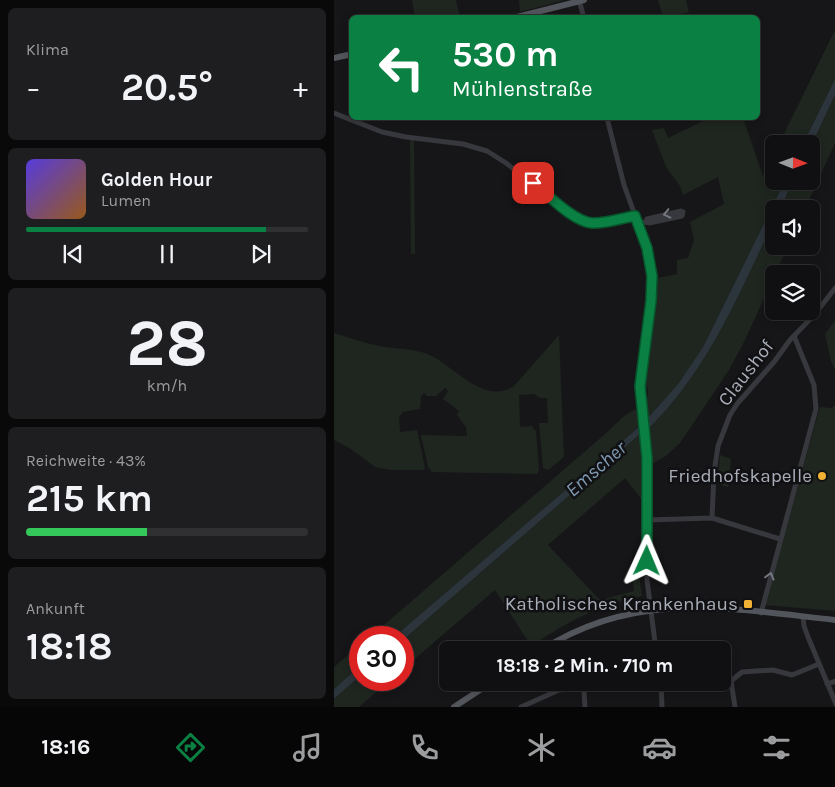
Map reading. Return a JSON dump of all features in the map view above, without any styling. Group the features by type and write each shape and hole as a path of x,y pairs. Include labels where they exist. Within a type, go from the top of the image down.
{"main road":[{"path":"524,15 581,0"},
{"path":"334,58 349,55"},
{"path":"558,641 593,624 619,616 650,610 683,608 761,612 835,620"},
{"path":"454,707 478,691"}],"street":[{"path":"581,0 584,15"},
{"path":"334,113 349,119"},
{"path":"352,120 382,132 463,144 487,151 506,163 571,214 586,222 597,223 635,216"},
{"path":"607,120 620,171 649,256 652,289 640,379 641,409 646,446 647,580 655,641"},
{"path":"638,224 646,222 649,224 684,214 681,211 647,219 646,222"},
{"name":"Claushof","path":"712,518 714,473 718,446 726,424 737,404 815,314 835,287"},
{"path":"761,612 816,410 814,385 794,336"},
{"path":"647,520 712,518 780,539"},
{"path":"803,617 804,626 835,704"},
{"path":"733,706 731,680 742,672 773,670 792,675 819,664"},
{"path":"827,684 835,681"},
{"path":"521,707 559,690 579,687 584,691 585,707"},
{"path":"661,691 662,707"}],"shaded area":[{"path":"412,0 456,0 460,15 415,15"},
{"path":"519,0 565,0 520,12"},
{"path":"658,0 686,0 689,12 678,15 662,15"},
{"path":"835,30 835,79 807,135 783,135"},
{"path":"835,95 835,143 820,176 820,135 816,135"},
{"path":"705,120 744,120 763,176 765,172 765,190 781,190 776,200 765,200 765,221 703,347 678,384 647,419 644,401 648,397 648,388 645,389 646,374 635,376 648,284 658,278 677,274 677,260 688,258 694,240 690,222 724,204 718,177 683,195 680,186 666,167 652,130 664,128 668,138"},
{"path":"410,139 414,140 415,254 411,254"},
{"path":"789,190 814,190 809,200 784,200"},
{"path":"765,240 765,255 784,255 779,265 765,265 765,296 744,342 729,370 680,443 666,456 643,469 641,465 642,500 625,478 548,545 600,600 634,591 631,568 638,567 642,596 597,609 583,615 539,641 528,641 495,590 414,660 414,630 640,434 642,449 650,442 648,429 688,383 705,357 734,304"},
{"path":"835,321 835,370 825,334"},
{"path":"334,333 375,345 425,353 468,381 490,391 502,391 514,386 559,335 564,457 548,470 543,468 539,423 548,423 547,398 540,398 534,394 519,395 520,427 532,426 536,431 539,470 537,474 432,472 428,467 421,435 467,436 466,427 457,415 459,411 443,399 448,391 445,388 436,396 427,396 424,393 421,397 420,409 403,412 399,417 400,432 417,430 424,470 390,470 375,467 351,449 334,440"},
{"path":"835,405 835,611 764,605 820,407 832,408"},
{"path":"635,409 638,415 639,427 407,626 383,626 605,434 623,417"},
{"path":"720,455 731,459 728,487 717,484"},
{"path":"349,654 349,676 334,689 334,667"},
{"path":"349,686 349,691 377,691 359,707 334,707 334,699"}],"water":[{"path":"835,79 835,95 816,135 807,135"},
{"path":"781,190 789,190 784,200 776,200"},
{"path":"765,221 765,240 720,331 688,383 648,429 647,419 678,384 703,347"},
{"name":"Emscher","path":"639,427 640,434 414,630 414,626 407,626"},
{"path":"349,676 349,686 334,699 334,689"}],"place":[{"name":"Friedhofskapelle","path":"822,476"},
{"name":"Katholisches Krankenhaus","path":"748,604"}],"route":[{"path":"533,183 571,214 586,222 597,223 635,216 647,248 651,266 652,289 640,386 647,458 647,561"}]}
